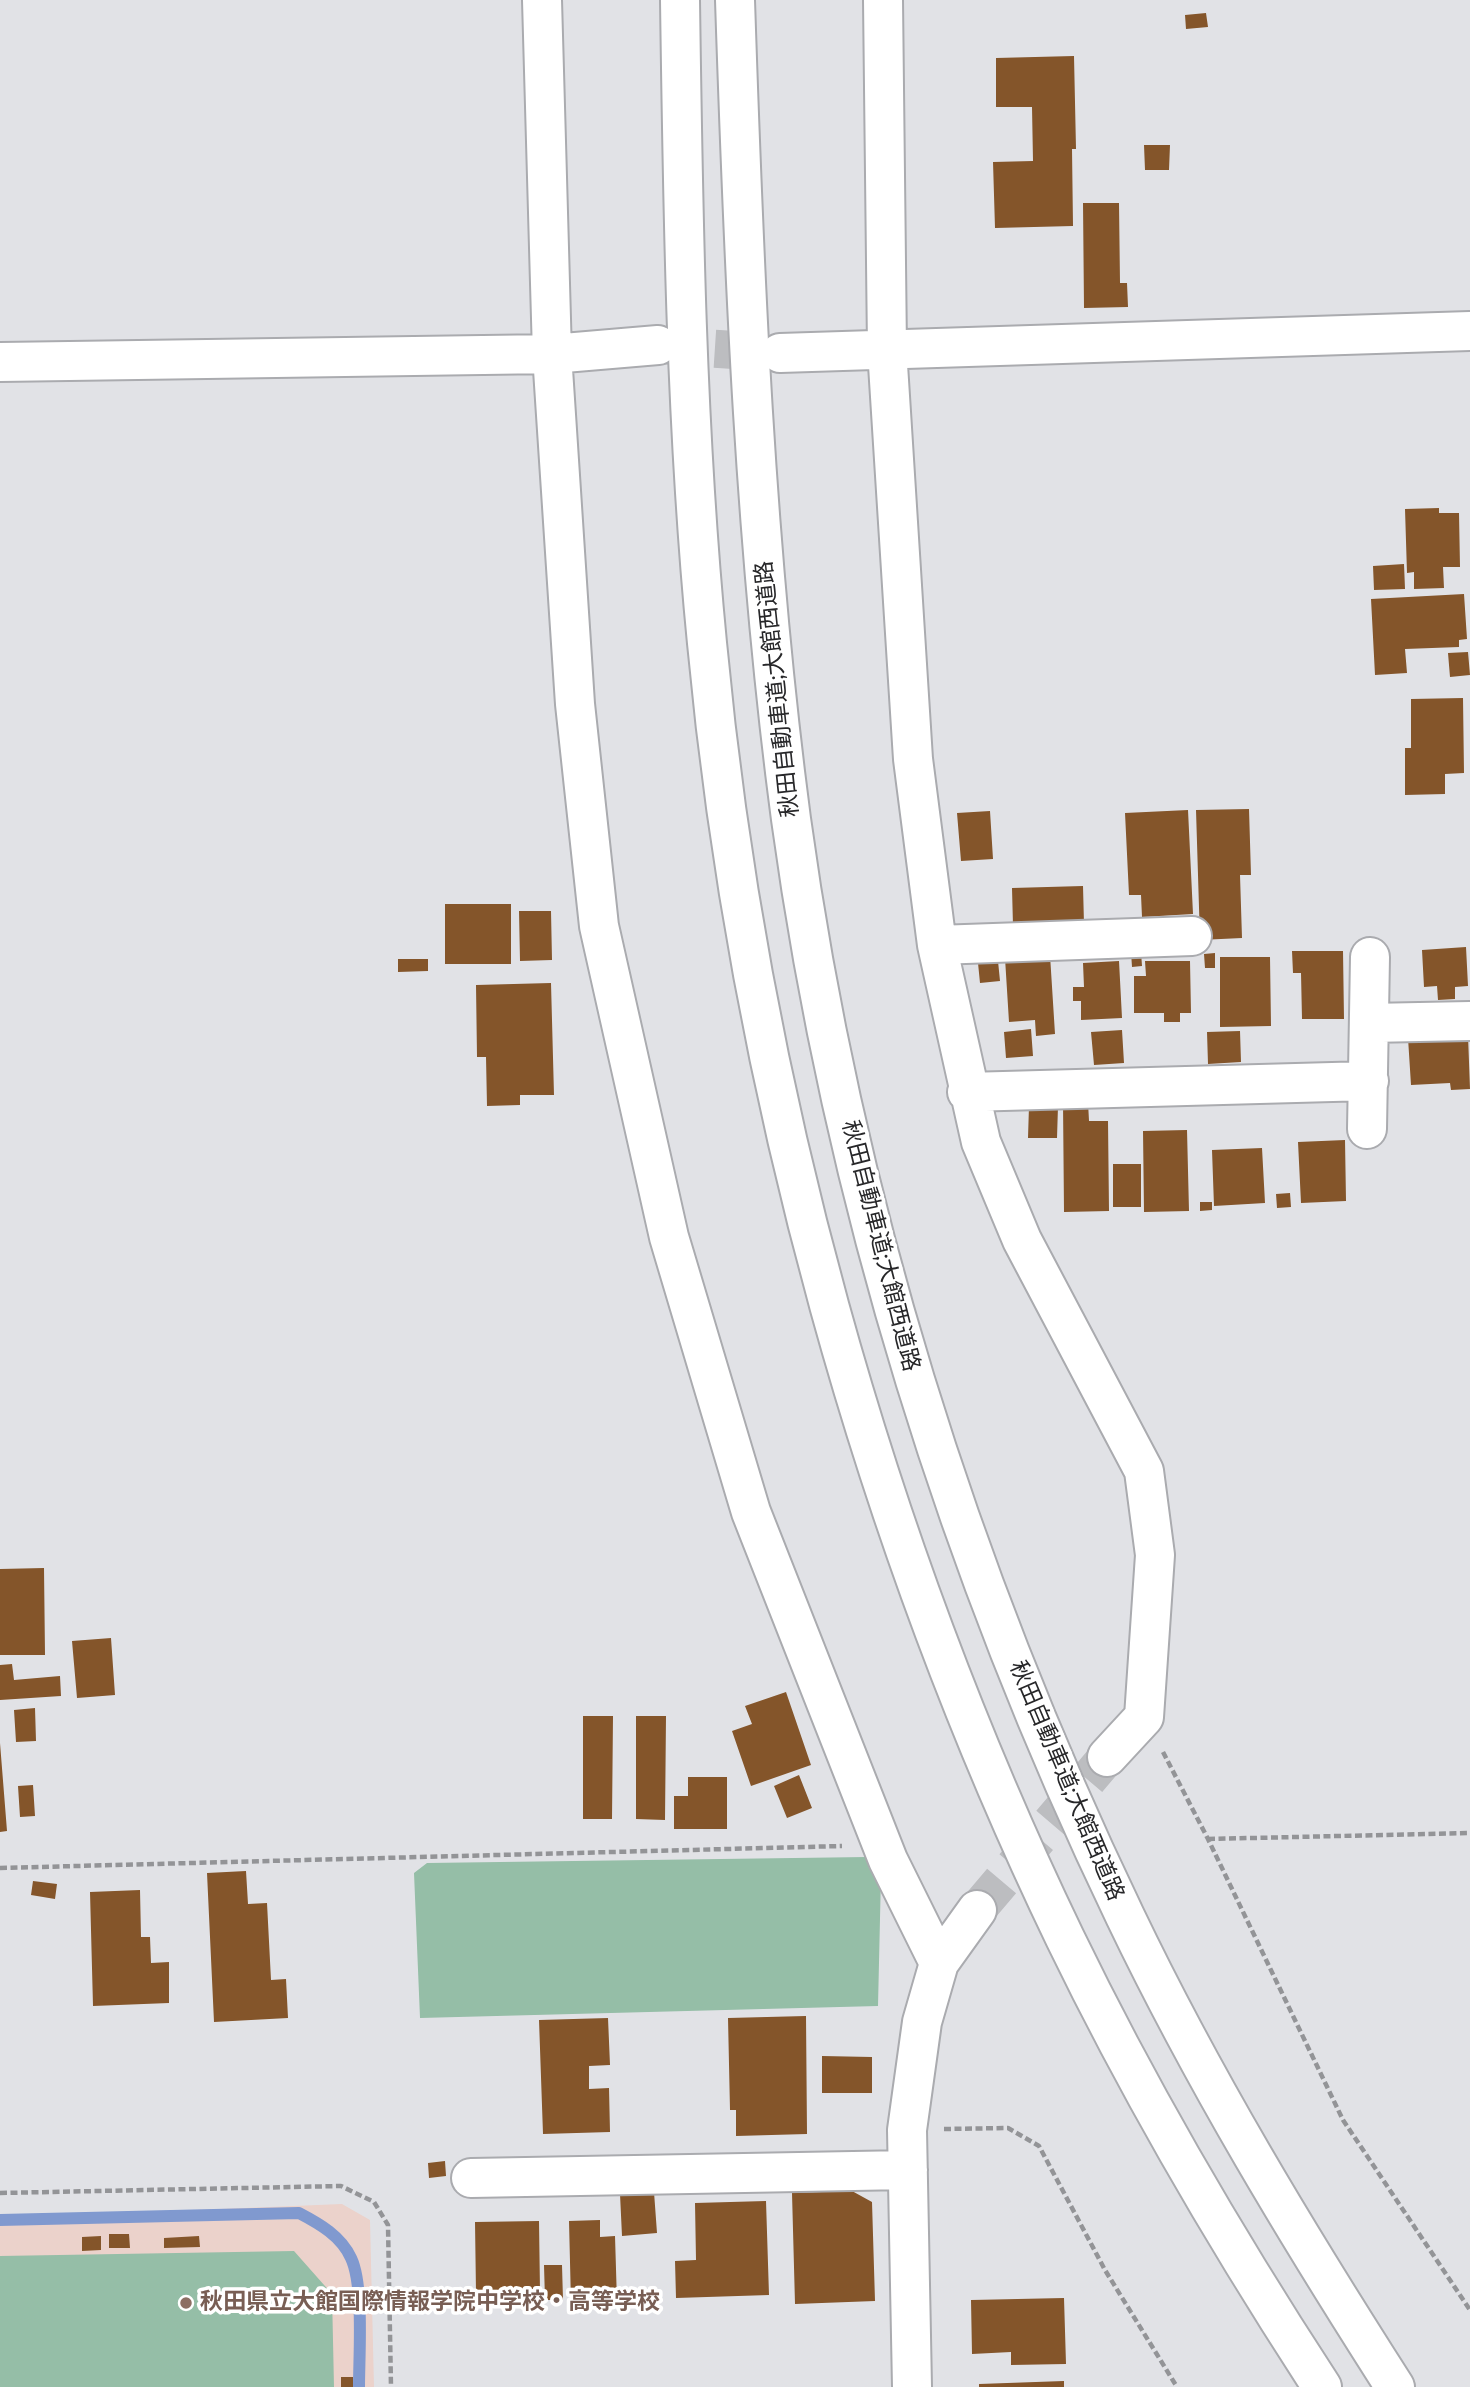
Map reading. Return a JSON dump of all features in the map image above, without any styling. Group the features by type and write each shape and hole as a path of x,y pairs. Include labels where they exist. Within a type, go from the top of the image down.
{"main road":[{"path":"542,0 552,354 575,704 602,940 670,1237 747,1499 883,1845 939,1963"},
{"path":"680,0 692,460 707,648 729,827 764,1023 806,1219 855,1400 919,1586 990,1769 1065,1938 1157,2113 1259,2290 1322,2387"},
{"name":"秋田自動車道;大館西道路","path":"735,0 742,221 754,436 770,636 792,823 822,1001 864,1195 913,1374 977,1566 1045,1740 1125,1916 1215,2090 1312,2257 1395,2387"},
{"path":"883,0 887,349 913,759 937,946 967,1092 981,1142 1022,1241 1143,1471 1154,1555 1144,1717 1107,1757"},
{"path":"780,353 1470,331"},
{"path":"0,362 552,354 659,345"},
{"path":"937,946 1192,936"},
{"path":"1367,1129 1370,957"},
{"path":"1369,1023 1470,1020"},
{"path":"967,1092 1368,1081"},
{"path":"912,2387 908,2130 922,2022 939,1963 976,1910"},
{"path":"471,2178 908,2170"}],"path":[{"path":"1144,1717 1208,1839 1343,2120 1470,2310"},
{"path":"1208,1839 1470,1833"},
{"path":"0,1868 883,1845"},
{"path":"908,2130 1008,2128 1039,2146 1105,2270 1177,2387"},
{"path":"0,2193 341,2186 374,2202 388,2225 391,2387"}],"shaded area":[{"name":"秋田県立大館国際情報学院中学校・高等学校","path":"342,2204 370,2220 374,2387 0,2387 0,2218"}],"green space":[{"path":"867,1857 881,1875 878,2006 420,2018 414,1873 427,1863"},
{"name":"秋田県立大館国際情報学院中学校・高等学校","path":"294,2251 332,2294 334,2387 0,2387 0,2256"}],"building":[{"path":"1206,13 1208,27 1186,29 1185,15"},
{"path":"1074,56 1076,149 1072,149 1073,226 995,228 993,162 1033,161 1032,107 996,107 996,58"},
{"path":"1144,145 1170,145 1169,170 1145,170"},
{"path":"1083,203 1119,203 1120,283 1127,283 1128,307 1084,308"},
{"path":"1439,508 1439,513 1459,513 1460,567 1443,567 1444,588 1414,589 1414,572 1407,573 1405,509"},
{"path":"1404,564 1405,589 1374,590 1373,566"},
{"path":"1464,594 1467,639 1459,640 1459,647 1405,649 1407,673 1375,675 1371,599"},
{"path":"1468,652 1470,675 1450,677 1448,653"},
{"path":"1463,698 1464,773 1445,774 1445,794 1405,795 1405,748 1411,748 1411,699"},
{"path":"1249,809 1251,875 1240,875 1242,938 1200,940 1196,810"},
{"path":"1188,810 1193,914 1142,917 1141,895 1129,895 1125,813"},
{"path":"990,811 993,859 961,861 957,813"},
{"path":"1083,886 1084,924 1013,926 1012,888"},
{"path":"445,904 511,904 511,964 445,964"},
{"path":"519,911 551,911 552,960 520,961"},
{"path":"1466,947 1468,986 1455,987 1455,999 1438,1000 1437,986 1424,987 1422,950"},
{"path":"1292,951 1343,951 1344,1019 1302,1019 1301,973 1293,973"},
{"path":"1131,952 1141,952 1142,966 1132,967"},
{"path":"1215,953 1215,968 1205,968 1204,954"},
{"path":"1050,955 1055,1034 1036,1036 1035,1020 1009,1022 1005,958"},
{"path":"1220,957 1270,957 1271,1026 1220,1027"},
{"path":"398,959 428,959 428,971 398,972"},
{"path":"998,961 1000,981 980,983 978,963"},
{"path":"1119,961 1122,1018 1081,1020 1081,1001 1073,1001 1073,987 1084,987 1083,963"},
{"path":"1145,961 1190,961 1191,1013 1180,1013 1180,1022 1164,1022 1164,1013 1134,1013 1134,976 1146,976"},
{"path":"551,983 554,1095 520,1095 520,1105 487,1106 486,1057 477,1057 476,985"},
{"path":"1031,1029 1033,1056 1006,1058 1004,1032"},
{"path":"1122,1030 1124,1063 1094,1065 1091,1032"},
{"path":"1240,1031 1241,1062 1208,1064 1207,1032"},
{"path":"1468,1035 1470,1089 1451,1090 1450,1083 1411,1085 1408,1038"},
{"path":"1063,1102 1088,1102 1089,1121 1108,1121 1109,1211 1064,1212"},
{"path":"1029,1106 1058,1106 1057,1138 1028,1138"},
{"path":"1187,1130 1189,1211 1144,1212 1143,1131"},
{"path":"1345,1140 1346,1201 1301,1203 1298,1142"},
{"path":"1262,1148 1265,1203 1214,1206 1212,1150"},
{"path":"1113,1164 1141,1164 1141,1207 1113,1207"},
{"path":"1290,1193 1291,1207 1277,1208 1276,1194"},
{"path":"1200,1202 1212,1202 1212,1210 1200,1211"},
{"path":"44,1568 45,1655 0,1655 0,1569"},
{"path":"111,1638 115,1695 77,1698 72,1641"},
{"path":"12,1664 14,1680 60,1676 61,1696 0,1700 0,1665"},
{"path":"786,1692 811,1765 751,1786 732,1731 752,1724 745,1706"},
{"path":"35,1708 36,1741 16,1742 14,1710"},
{"path":"583,1716 613,1716 612,1819 583,1819"},
{"path":"636,1716 666,1716 665,1820 636,1819"},
{"path":"0,1743 7,1831 0,1832"},
{"path":"799,1775 812,1808 787,1818 774,1786"},
{"path":"688,1777 727,1777 727,1829 674,1829 674,1796 688,1796"},
{"path":"33,1785 35,1816 20,1817 18,1786"},
{"path":"246,1871 248,1904 267,1903 271,1980 286,1979 288,2018 214,2022 207,1873"},
{"path":"33,1881 57,1884 55,1899 31,1895"},
{"path":"140,1890 141,1937 150,1937 151,1963 169,1962 169,2003 93,2006 90,1892"},
{"path":"806,2016 807,2134 736,2136 736,2110 730,2110 728,2018"},
{"path":"608,2018 610,2065 589,2066 589,2089 609,2088 610,2132 543,2134 539,2020"},
{"path":"822,2056 872,2057 872,2093 822,2093"},
{"path":"445,2161 446,2176 429,2178 428,2163"},
{"path":"852,2191 872,2202 875,2301 795,2304 792,2193"},
{"path":"654,2192 657,2233 622,2236 620,2194"},
{"path":"766,2201 769,2295 676,2298 675,2261 696,2260 695,2203"},
{"path":"600,2220 600,2237 615,2236 617,2302 571,2303 569,2221"},
{"path":"539,2221 540,2292 476,2293 475,2222"},
{"path":"109,2234 129,2234 130,2248 109,2248"},
{"path":"101,2236 101,2250 82,2251 82,2237"},
{"path":"199,2236 200,2247 164,2248 164,2238"},
{"path":"544,2265 562,2265 563,2300 545,2300"},
{"path":"1064,2298 1066,2364 1011,2365 1011,2352 972,2354 971,2300"},
{"path":"341,2377 353,2377 353,2387 341,2387"},
{"path":"1064,2381 1064,2387 979,2387 979,2384"}],"waterway":[{"path":"0,2220 299,2213 336,2237 351,2258 358,2285 359,2387"}],"tunnel":[{"path":"658,345 780,353"},
{"path":"977,1910 1107,1757"}],"place":[{"name":"秋田県立大館国際情報学院中学校・高等学校","path":"186,2303"}]}
